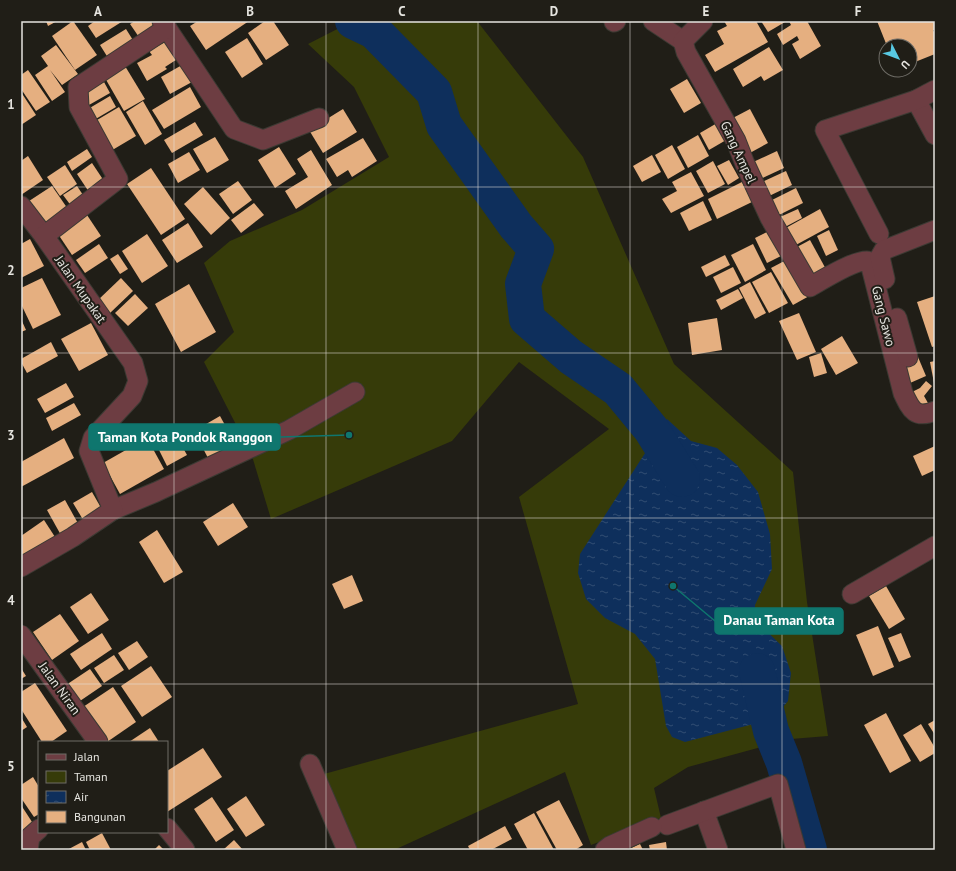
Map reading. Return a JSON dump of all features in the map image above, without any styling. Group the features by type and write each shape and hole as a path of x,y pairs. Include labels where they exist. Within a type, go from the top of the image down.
{"street":[{"path":"653,21 683,41 703,21"},
{"path":"44,236 118,179 79,107 78,87 165,25 234,129 263,140 319,118"},
{"name":"Gang Ampel","path":"683,41 686,52 736,141 770,218 810,287"},
{"path":"908,357 880,261 882,242 825,130 916,100 935,90"},
{"path":"916,100 935,135"},
{"name":"Jalan Mupakat","path":"21,206 44,236 133,363 138,382 132,396 93,438 88,451 113,510"},
{"path":"882,242 935,230"},
{"name":"Gang Sawo","path":"810,287 852,265 861,261 868,261 876,283 903,393 909,407 917,413 925,415 935,411"},
{"path":"21,567 73,537 113,510 156,492 289,430 354,392"},
{"path":"852,594 935,546"},
{"name":"Jalan Niran","path":"21,635 97,741"},
{"path":"310,764 347,850"},
{"path":"605,850 610,846 659,826 778,784 796,850"},
{"path":"704,811 718,850"},
{"path":"28,850 30,837 38,829"},
{"path":"168,829 186,850"}],"green space":[{"path":"353,21 477,21 583,157 674,364 793,472 807,602 828,736 791,739 688,767 654,788 661,818 591,845 565,772 394,850 357,850 324,774 578,704 519,497 609,429 519,362 452,441 271,519 252,456 204,362 234,332 204,263 230,241 302,210 389,157 354,87 308,44"}],"water":[{"path":"667,419 691,441 717,448 737,465 758,492 770,534 772,569 755,605 756,621 782,646 791,673 788,701 773,719 685,742 672,737 666,726 655,659 635,634 605,618 586,599 578,573 580,554"}],"building":[{"path":"46,21 57,21 48,26"},
{"path":"73,21 97,55 75,70 52,36"},
{"path":"95,21 123,21 96,38 88,26"},
{"path":"135,21 154,21 160,31 143,43 130,24"},
{"path":"198,21 249,21 206,50 190,26"},
{"path":"265,21 273,21 289,45 266,60 248,33"},
{"path":"724,21 756,21 768,42 715,72 705,55 724,44 717,31 727,26"},
{"path":"761,21 784,21 785,22 768,32"},
{"path":"789,21 807,21 821,46 800,59 792,44 799,40 797,36 783,45 777,34 791,25"},
{"path":"877,21 935,21 935,30 933,30 935,34 935,54 918,61 918,38 884,38"},
{"path":"126,29 136,45 110,61 100,45"},
{"path":"247,38 263,64 242,78 225,52"},
{"path":"169,40 179,58 165,67 167,69 147,81 137,63 152,55 149,51"},
{"path":"56,45 78,74 62,85 50,70 65,92 52,101 35,75 48,66 41,56"},
{"path":"769,47 783,70 764,81 761,76 743,87 733,69"},
{"path":"182,65 192,82 170,94 161,77"},
{"path":"125,66 145,99 124,111 105,78"},
{"path":"28,70 50,102 36,111 21,89 21,75"},
{"path":"687,79 701,103 684,113 670,89"},
{"path":"104,82 110,93 89,105 82,95"},
{"path":"190,87 201,107 164,129 152,110"},
{"path":"21,92 36,115 21,125"},
{"path":"110,96 116,107 94,120 88,109"},
{"path":"143,101 162,134 145,145 126,112"},
{"path":"119,107 136,136 109,152 92,123"},
{"path":"343,109 357,132 323,153 309,130"},
{"path":"750,109 768,143 748,154 729,120"},
{"path":"724,119 733,136 709,150 700,133"},
{"path":"195,122 203,135 172,153 164,140"},
{"path":"698,135 709,156 688,168 677,147"},
{"path":"215,137 229,160 207,173 193,149"},
{"path":"363,138 377,161 352,177 348,170 337,177 326,159"},
{"path":"672,145 685,169 668,179 655,155"},
{"path":"279,147 296,174 275,188 258,160"},
{"path":"87,149 92,157 72,171 67,162"},
{"path":"311,150 332,185 296,209 285,191 308,177 297,159"},
{"path":"777,151 784,168 758,180 751,163"},
{"path":"189,152 200,170 178,183 168,164"},
{"path":"652,155 661,172 642,182 633,166"},
{"path":"28,156 43,180 21,195 21,161"},
{"path":"729,160 739,178 728,185 717,166"},
{"path":"713,161 725,184 708,193 696,171"},
{"path":"92,163 106,184 91,195 77,174"},
{"path":"65,165 77,184 60,196 47,177"},
{"path":"151,168 185,219 161,235 127,184"},
{"path":"786,171 792,185 767,197 760,183"},
{"path":"691,172 704,196 671,213 662,199 677,191 672,182"},
{"path":"238,181 252,200 233,214 219,194"},
{"path":"742,182 752,202 717,219 708,199"},
{"path":"52,186 70,212 44,230 26,203"},
{"path":"77,186 85,198 72,207 63,195"},
{"path":"203,187 230,218 211,235 184,204"},
{"path":"796,188 803,203 777,216 770,201"},
{"path":"703,201 712,220 689,231 680,213"},
{"path":"254,203 264,215 241,233 231,220"},
{"path":"798,209 802,218 785,227 780,217"},
{"path":"820,209 829,227 794,246 784,229"},
{"path":"85,212 101,236 72,255 56,231"},
{"path":"188,223 203,247 177,263 162,240"},
{"path":"771,230 783,255 767,263 755,238"},
{"path":"829,230 838,250 826,256 817,236"},
{"path":"147,234 168,266 142,283 122,251"},
{"path":"30,239 44,266 21,278 21,244"},
{"path":"810,240 827,271 814,278 797,247"},
{"path":"99,244 108,258 85,273 76,260"},
{"path":"753,244 766,270 745,282 731,255"},
{"path":"118,254 128,269 120,274 110,259"},
{"path":"725,255 730,265 706,277 701,267"},
{"path":"790,258 811,295 793,305 771,268"},
{"path":"733,267 741,283 721,293 713,277"},
{"path":"771,272 788,303 769,313 752,282"},
{"path":"42,278 61,315 33,329 21,304 21,288"},
{"path":"121,278 133,291 109,314 97,301"},
{"path":"750,282 766,313 755,319 739,288"},
{"path":"189,284 216,332 181,352 155,304"},
{"path":"738,289 743,298 721,310 716,300"},
{"path":"135,294 148,308 128,326 115,313"},
{"path":"935,296 935,346 932,347 917,302"},
{"path":"799,313 816,352 797,360 779,321"},
{"path":"717,318 722,350 692,355 688,323"},
{"path":"21,319 26,330 21,332"},
{"path":"91,323 108,355 79,371 61,339"},
{"path":"842,336 858,363 836,375 821,349"},
{"path":"51,342 58,356 27,373 21,359"},
{"path":"821,353 827,373 814,377 809,357"},
{"path":"918,357 926,376 910,383 902,364"},
{"path":"935,361 935,383 934,383 930,362"},
{"path":"926,381 932,386 924,396 928,403 915,409 908,394 920,388"},
{"path":"66,383 74,397 45,413 37,399"},
{"path":"74,403 81,415 52,431 46,418"},
{"path":"220,416 236,445 209,460 194,431"},
{"path":"177,437 187,455 167,466 158,448"},
{"path":"64,438 74,458 21,487 21,462"},
{"path":"147,438 164,469 120,494 103,463"},
{"path":"935,446 935,470 922,476 913,456"},
{"path":"92,492 104,513 85,523 73,503"},
{"path":"65,500 80,527 62,537 47,510"},
{"path":"233,503 248,527 218,546 203,522"},
{"path":"44,520 55,537 21,560 21,536"},
{"path":"157,530 183,572 164,583 139,542"},
{"path":"352,575 363,601 344,609 332,584"},
{"path":"886,586 905,619 889,629 869,596"},
{"path":"91,593 109,620 88,634 70,607"},
{"path":"60,614 79,641 52,660 33,632"},
{"path":"878,626 894,667 873,676 856,635"},
{"path":"102,633 112,649 81,670 70,654"},
{"path":"901,633 911,657 899,662 888,638"},
{"path":"137,641 148,657 129,670 118,653"},
{"path":"114,655 124,670 104,683 94,668"},
{"path":"151,666 172,697 142,717 121,686"},
{"path":"21,668 26,676 21,679"},
{"path":"90,669 102,686 77,703 66,685"},
{"path":"35,683 67,731 52,741 41,741 21,709 21,692"},
{"path":"113,687 136,722 106,741 83,707"},
{"path":"886,713 911,761 890,773 864,725"},
{"path":"21,717 27,727 21,731"},
{"path":"935,720 935,735 928,724"},
{"path":"921,724 935,748 935,753 920,762 903,735"},
{"path":"150,728 158,741 130,741"},
{"path":"203,748 222,777 168,811 168,770"},
{"path":"33,777 38,785 38,815 34,817 21,798 21,785"},
{"path":"246,796 265,825 246,837 227,809"},
{"path":"212,797 234,830 216,842 194,809"},
{"path":"559,800 583,845 575,850 557,850 536,812"},
{"path":"21,805 34,825 21,834"},
{"path":"534,813 554,850 528,850 514,824"},
{"path":"505,826 512,839 491,850 470,850 468,846"},
{"path":"102,833 111,850 90,850 86,842"},
{"path":"234,840 243,850 223,850"},
{"path":"82,842 86,850 67,850"},
{"path":"666,842 667,850 650,850 649,845"},
{"path":"640,844 643,850 627,850"},
{"path":"159,845 164,850 154,850"}],"waterway":[{"path":"353,21 374,31 434,92 444,125 516,226 536,249 523,284 527,319 571,357 618,389 651,429 682,479"},
{"path":"757,671 771,731 784,763 809,850"}],"place":[{"name":"Taman Kota Pondok Ranggon","path":"349,435"},
{"name":"Danau Taman Kota","path":"673,586"}]}
